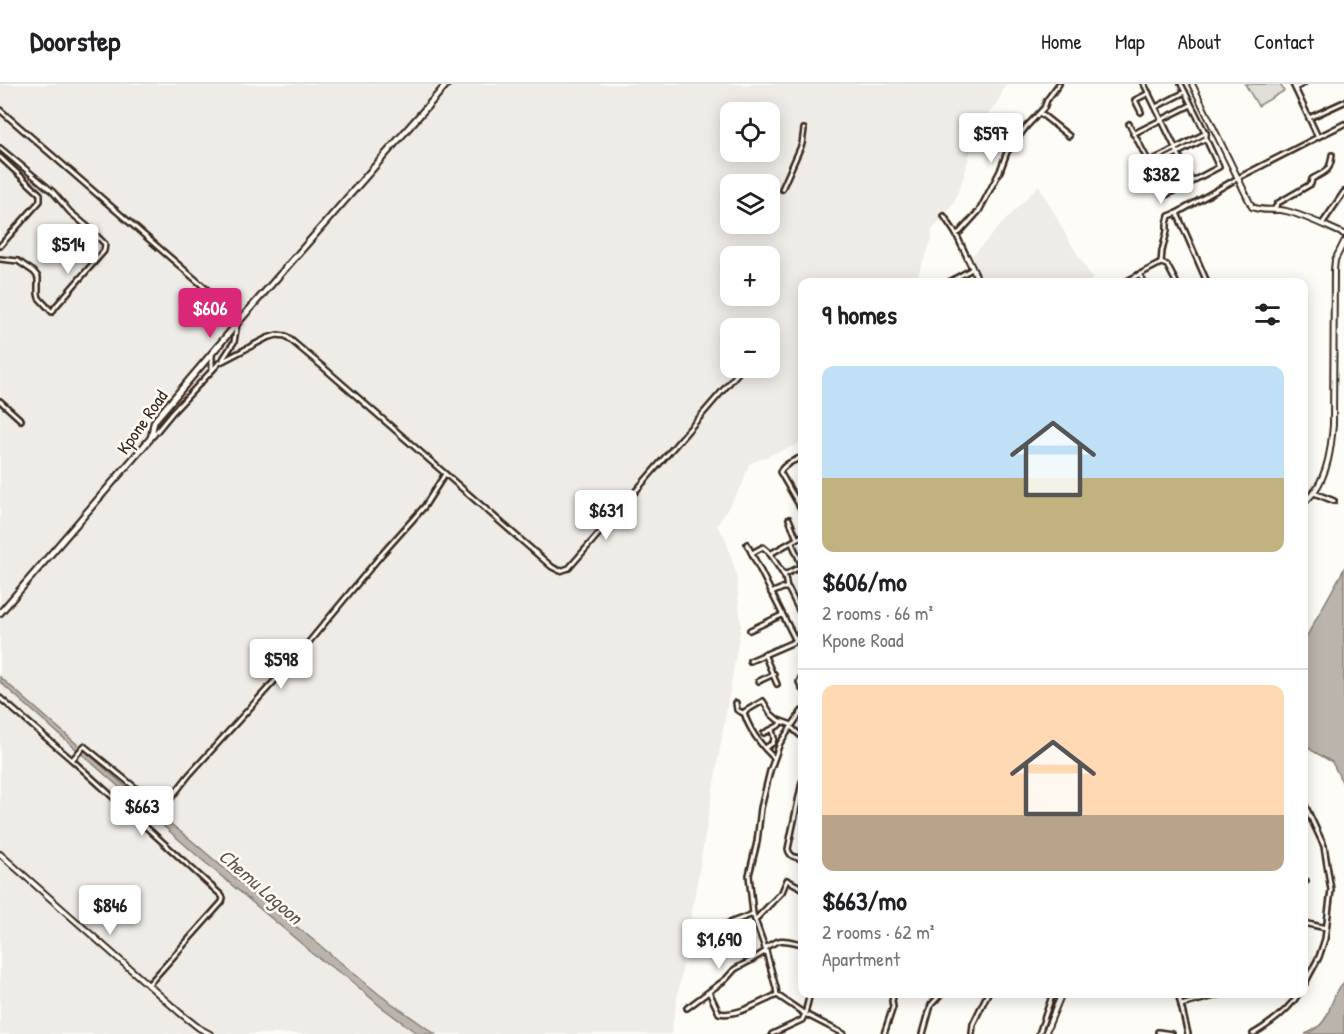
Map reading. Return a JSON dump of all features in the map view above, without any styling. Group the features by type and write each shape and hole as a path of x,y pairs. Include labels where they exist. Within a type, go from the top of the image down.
{"main road":[{"name":"Kpone Road","path":"0,613 152,437 152,428 156,419 447,84"}],"street":[{"path":"956,234 980,212 1007,152 1023,130 1044,108 1058,86 1052,84"},
{"path":"1144,84 1192,182"},
{"path":"1128,124 1166,195 1220,167 1181,84"},
{"path":"1192,84 1252,207 1287,212 1344,234"},
{"path":"1303,84 1294,86 1318,137"},
{"path":"1156,107 1185,92"},
{"path":"1141,112 1135,100 1149,93"},
{"path":"1309,118 1344,102"},
{"path":"1133,134 1192,105"},
{"path":"0,110 241,319"},
{"path":"1040,112 1069,136"},
{"path":"1161,263 1169,216 1344,124"},
{"path":"782,189 802,144 804,129"},
{"path":"1150,167 1215,131"},
{"path":"1148,162 1206,136"},
{"path":"0,148 53,192 67,209 105,244 105,247 52,312 39,298 38,277 34,272 18,261 0,259"},
{"path":"1274,210 1278,203 1311,184 1312,179 1329,169 1332,155"},
{"path":"0,157 41,197 0,246"},
{"path":"1322,224 1344,192"},
{"path":"1177,213 1205,278"},
{"path":"944,216 956,234 977,278"},
{"path":"1308,498 1314,493 1323,476 1332,439 1334,270 1335,260 1344,242"},
{"path":"1132,278 1161,263 1167,265 1174,278"},
{"path":"956,278 972,269"},
{"path":"1139,274 1142,278"},
{"path":"152,437 222,360 234,342 237,324"},
{"path":"222,360 272,336 282,334 286,336 552,567 561,571 569,568 734,378"},
{"path":"212,354 212,370"},
{"path":"0,401 21,420"},
{"path":"798,459 787,464 780,472 798,502"},
{"path":"72,760 84,746 153,802 162,805 168,802 189,775 299,654 381,554 424,507 445,474"},
{"path":"1314,493 1334,501"},
{"path":"770,554 797,539 789,519"},
{"path":"792,543 798,557"},
{"path":"747,544 795,641"},
{"path":"752,554 763,548 770,554 784,575 786,588 798,608"},
{"path":"784,575 798,568"},
{"path":"771,594 786,588"},
{"path":"750,630 782,615"},
{"path":"750,661 798,639"},
{"path":"764,654 777,684"},
{"path":"759,681 774,675"},
{"path":"0,698 72,760 223,898 222,902 148,984"},
{"path":"743,713 763,701 771,714 798,733"},
{"path":"736,703 737,710 743,713 774,758"},
{"path":"798,716 780,743 761,808 757,842 749,875 753,914 766,949 777,995 805,1014 844,1034"},
{"path":"764,734 783,722"},
{"path":"765,748 773,743 772,730"},
{"path":"798,803 788,849 792,856 798,858"},
{"path":"1308,811 1326,855 1331,890 1319,957 1308,977"},
{"path":"0,854 180,1013 210,1034"},
{"path":"755,920 782,892 787,880 798,886"},
{"path":"703,933 753,914"},
{"path":"1308,924 1326,928"},
{"path":"687,1008 726,979 735,969 750,962 779,940 798,943"},
{"path":"709,991 720,1014 737,1012 777,995"},
{"path":"772,1034 800,1021 805,1014 809,998"},
{"path":"884,1034 893,1007 893,998"},
{"path":"923,1034 931,1005 937,998"},
{"path":"972,1034 973,1024 986,998"},
{"path":"1039,1034 1051,998"},
{"path":"1046,1034 1060,998"},
{"path":"1179,998 1188,1034"},
{"path":"1181,1005 1207,998"},
{"path":"1253,1034 1265,1027 1296,998"},
{"path":"1158,1032 1172,1034"}],"shaded area":[{"path":"0,84 1006,84 996,106 982,119 975,133 965,173 955,200 932,229 932,239 917,278 798,278 798,444 749,464 742,485 717,526 725,537 736,573 741,626 671,1034 435,1034 380,995 148,806 0,677"},
{"path":"1245,84 1280,84 1284,91 1258,106"},
{"path":"1039,185 1092,278 982,278 971,257"},
{"path":"1344,569 1344,786 1332,762 1311,750 1308,746 1308,634"},
{"path":"0,677 148,806 253,893 380,995 435,1034 418,1034 349,979 311,953 0,682"},
{"path":"0,682 311,953 349,979 418,1034 0,1034"},
{"path":"1344,982 1344,1034 1305,1034 1315,1029 1326,1018 1334,997"}],"water label":[{"name":"Chemu Lagoon","path":"261,886"}]}
